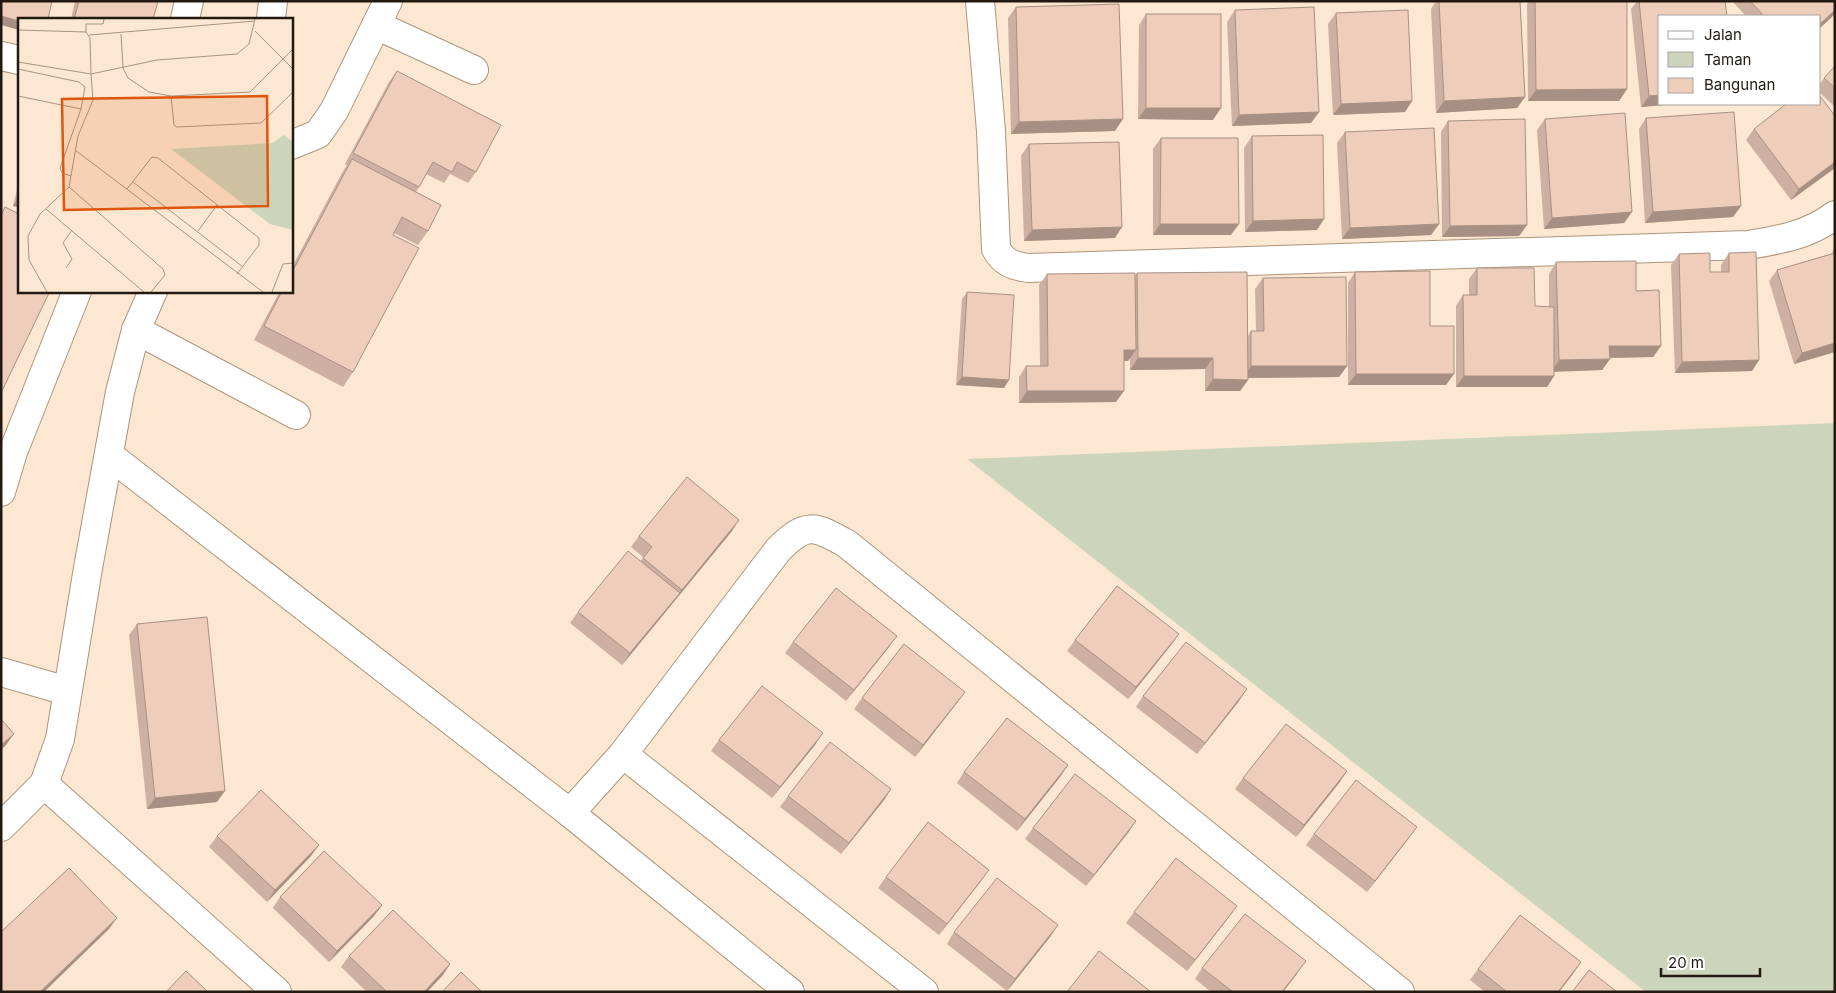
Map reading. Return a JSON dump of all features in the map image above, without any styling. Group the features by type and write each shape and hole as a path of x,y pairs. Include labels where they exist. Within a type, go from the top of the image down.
{"street":[{"path":"185,18 189,1"},
{"path":"271,18 273,1"},
{"path":"980,1 991,131 996,249 1000,257 1018,267 1038,268 1748,246 1784,239 1820,227 1835,215"},
{"path":"292,145 318,134 334,111 382,13 474,70"},
{"path":"1,56 18,60"},
{"path":"1,492 13,452 77,292"},
{"path":"1,827 44,784 60,739 120,392 136,330 153,292"},
{"path":"136,330 296,415"},
{"path":"109,455 570,814 790,992"},
{"path":"570,814 623,754 778,550 794,534 810,528 828,533 847,544 1370,983 1400,992"},
{"path":"1,672 67,691"},
{"path":"623,754 924,992"},
{"path":"44,784 277,992"}],"green space":[{"path":"1835,423 1835,992 1646,992 967,459"}],"building":[{"path":"1,1 52,1 48,18 18,18 18,21 1,16"},
{"path":"79,1 158,1 153,18 74,18"},
{"path":"1439,1 1520,1 1525,97 1444,101"},
{"path":"1535,1 1627,1 1627,89 1536,90"},
{"path":"1639,1 1725,1 1727,15 1658,15 1658,95 1649,96"},
{"path":"1750,1 1835,1 1835,10 1821,23 1821,15 1763,15"},
{"path":"1119,4 1123,119 1019,122 1016,7"},
{"path":"1314,7 1319,112 1239,115 1235,10"},
{"path":"1408,10 1412,101 1341,104 1336,13"},
{"path":"1146,14 1221,14 1221,108 1146,108"},
{"path":"1835,66 1835,88 1824,78"},
{"path":"397,71 501,125 476,172 457,162 452,172 433,162 419,187 353,153"},
{"path":"1821,97 1835,116 1835,162 1799,189 1754,129 1785,105 1821,105"},
{"path":"1734,112 1741,206 1653,212 1646,118"},
{"path":"1625,113 1632,212 1552,218 1545,119"},
{"path":"1525,119 1527,225 1450,226 1448,121"},
{"path":"1434,128 1439,224 1350,228 1345,132"},
{"path":"1323,135 1324,219 1253,221 1252,136"},
{"path":"1161,138 1238,138 1239,224 1160,224"},
{"path":"1119,142 1122,227 1032,230 1029,144"},
{"path":"352,159 441,205 428,231 402,217 393,235 419,248 353,372 264,326 281,292 292,292 292,272"},
{"path":"5,207 18,214 18,292 50,292 1,393 1,215"},
{"path":"1756,252 1759,360 1682,362 1679,254 1710,253 1710,272 1729,272 1729,253"},
{"path":"1835,253 1835,343 1802,353 1777,270"},
{"path":"1636,261 1636,291 1659,290 1661,346 1609,346 1610,359 1559,360 1556,262"},
{"path":"1477,268 1534,268 1535,306 1554,307 1554,376 1464,376 1463,295 1477,295"},
{"path":"1430,271 1430,326 1454,326 1454,374 1356,374 1355,272"},
{"path":"1247,272 1248,380 1213,379 1213,358 1138,358 1137,273"},
{"path":"1135,273 1136,350 1124,350 1124,391 1027,391 1026,366 1048,366 1047,274"},
{"path":"1346,277 1347,366 1251,366 1251,331 1264,331 1263,278"},
{"path":"967,292 1014,295 1009,380 962,377"},
{"path":"687,477 739,520 682,590 643,558 652,547 639,536"},
{"path":"628,551 680,593 630,653 578,612"},
{"path":"1117,586 1179,634 1136,687 1075,640"},
{"path":"836,588 897,636 854,690 793,642"},
{"path":"207,617 225,791 155,798 137,624"},
{"path":"1186,642 1247,689 1205,743 1143,696"},
{"path":"904,644 965,692 923,745 862,698"},
{"path":"762,686 823,733 780,787 719,740"},
{"path":"1007,718 1068,765 1025,819 964,772"},
{"path":"1,719 14,734 1,745"},
{"path":"1286,724 1347,771 1304,825 1243,778"},
{"path":"830,742 891,789 849,843 788,796"},
{"path":"1075,774 1136,821 1094,875 1033,828"},
{"path":"1356,780 1417,827 1375,881 1314,834"},
{"path":"261,790 319,845 275,890 217,836"},
{"path":"928,822 989,870 947,924 886,877"},
{"path":"324,851 382,905 337,951 280,897"},
{"path":"1176,858 1237,906 1195,960 1134,912"},
{"path":"69,868 117,918 40,992 1,992 1,932"},
{"path":"997,878 1058,925 1015,979 954,932"},
{"path":"393,910 450,964 424,992 387,992 349,956"},
{"path":"1245,914 1306,961 1282,992 1233,992 1202,968"},
{"path":"1520,915 1581,962 1558,992 1507,992 1478,969"},
{"path":"1099,951 1151,992 1067,992"},
{"path":"1589,970 1617,992 1572,992"},
{"path":"186,971 208,992 166,992"},
{"path":"461,972 482,992 442,992"}]}
